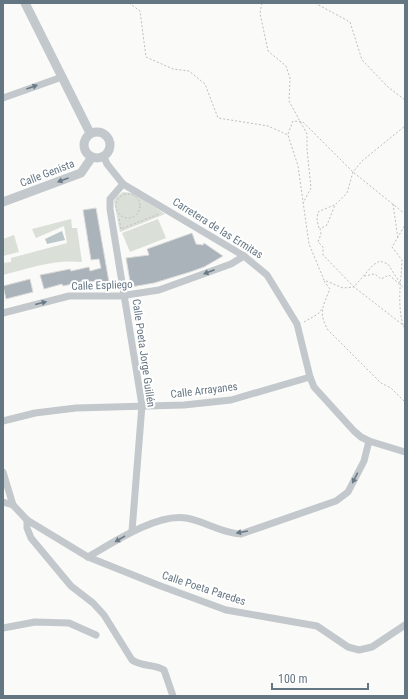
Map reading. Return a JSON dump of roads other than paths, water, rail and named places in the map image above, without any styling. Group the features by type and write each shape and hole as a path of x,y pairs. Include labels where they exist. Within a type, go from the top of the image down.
{"street":[{"path":"25,3 90,133"},
{"path":"3,98 62,77"},
{"path":"98,132 108,138 109,150 104,156 92,157 84,148 84,140 90,133 98,132"},
{"name":"Carretera de las Ermitas","path":"104,156 107,164 123,184 244,256 267,275 298,325 310,377 322,397 348,426 361,437 369,441 405,452"},
{"name":"Calle Genista","path":"3,202 81,173 92,157"},
{"name":"Calle Poeta Jorge Guillén","path":"123,184 110,199 110,209 142,405 132,531"},
{"name":"Calle Espliego","path":"3,313 69,296 124,296 159,290 231,264 244,256"},
{"name":"Calle Arrayanes","path":"3,421 35,413 76,408 142,405 184,406 232,400 310,377"},
{"path":"88,557 132,531 175,517 187,518 228,533 242,534 336,501 348,492 364,461 369,441"},
{"path":"3,472 13,506"},
{"name":"Calle Poeta Paredes","path":"3,502 13,506 27,520 88,557 226,610 317,626 348,646 359,650 372,647 405,625"},
{"path":"27,520 27,528 31,538 71,586 93,603 104,615 132,660 139,664 153,666 164,670 173,696"},
{"path":"3,628 35,622 69,623 96,635"}]}
